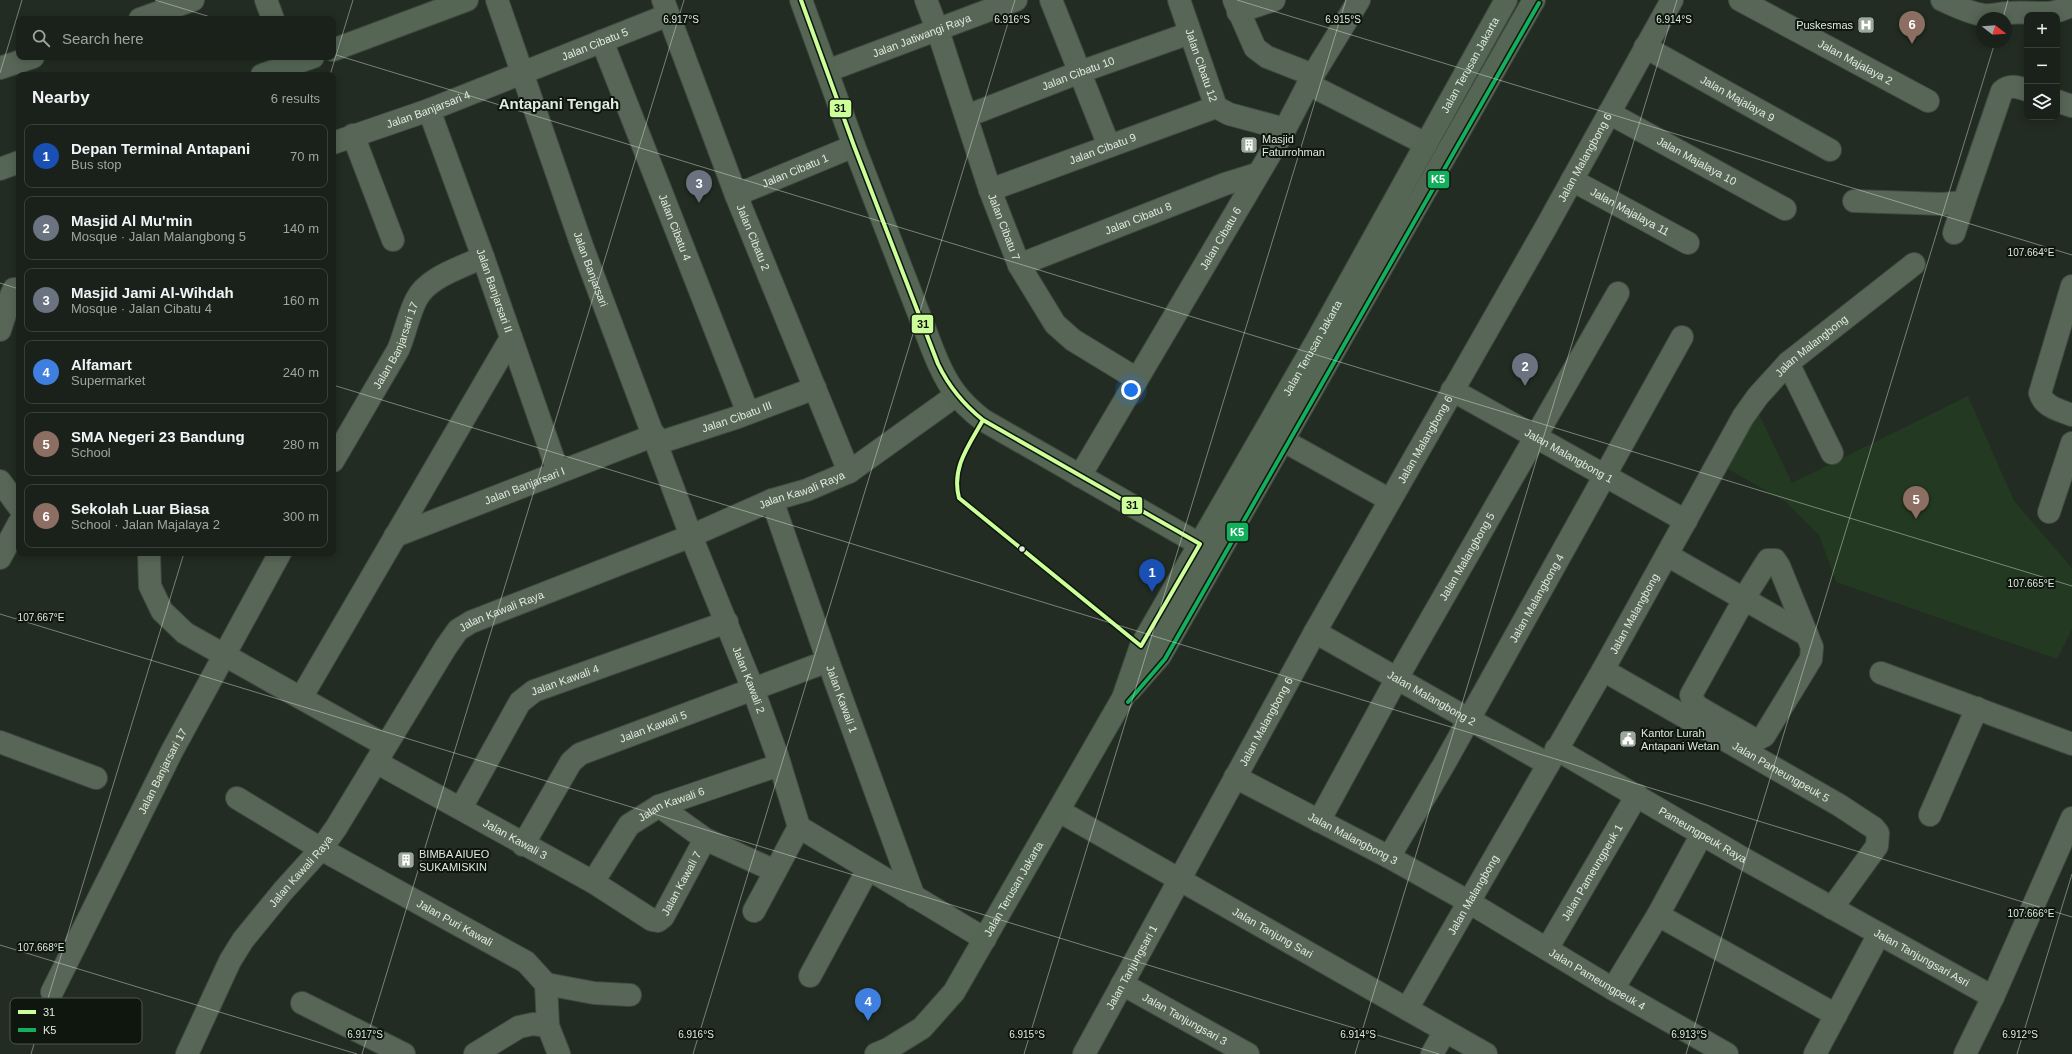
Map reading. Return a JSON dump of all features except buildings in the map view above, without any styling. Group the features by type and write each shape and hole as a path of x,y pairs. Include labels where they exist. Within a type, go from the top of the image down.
{"main road":[{"path":"336,49 467,0"},
{"path":"801,0 854,146 940,370 955,396 968,409 983,420 1208,549"},
{"name":"Jalan Terusan Jakarta","path":"1208,549 1316,342 1506,0"},
{"name":"Jalan Terusan Jakarta","path":"876,1054 922,1028 954,992 1123,698 1141,646 1284,441 1534,0"},
{"path":"268,72 288,61"},
{"path":"0,169 16,163"},
{"path":"1316,342 1334,353"}],"street":[{"path":"148,16 193,0"},
{"path":"266,0 272,16"},
{"name":"Jalan Banjarsari","path":"497,0 582,246 656,439 691,536"},
{"name":"Jalan Cibatu 7","path":"926,0 967,116 990,190 1019,265 1055,324 1072,340 1137,379"},
{"name":"Jalan Jatiwangi Raya","path":"827,70 1016,0"},
{"path":"1051,0 1109,146"},
{"name":"Jalan Cibatu 12","path":"1179,0 1216,107 1230,114 1285,129"},
{"path":"1274,0 1236,6 1255,48 1261,53 1426,144"},
{"name":"Jalan Cibatu 6","path":"1080,476 1257,174 1285,129 1310,80 1359,0"},
{"name":"Jalan Malangbong 6","path":"1179,880 1315,632 1572,180 1672,0"},
{"name":"Jalan Majalaya 2","path":"1740,0 1769,7 1928,102"},
{"path":"1942,0 1972,13 1985,16 2009,12 2040,14 2060,12 2072,5"},
{"name":"Jalan Cibatu 5","path":"522,73 602,41 666,7"},
{"name":"Jalan Cibatu 2","path":"666,7 736,195 849,472"},
{"name":"Jalan Cibatu 10","path":"967,116 1080,72 1190,33"},
{"name":"Jalan Cibatu 4","path":"602,41 748,413"},
{"name":"Jalan Majalaya 9","path":"1645,48 1830,150"},
{"path":"0,68 24,60"},
{"name":"Jalan Banjarsari 4","path":"336,142 429,110 522,73"},
{"path":"1954,233 2002,91 2007,87 2013,86 2024,89"},
{"path":"2060,102 2072,106"},
{"name":"Jalan Cibatu 9","path":"990,190 1216,107"},
{"name":"Jalan Banjarsari II","path":"429,110 512,338 558,472"},
{"name":"Jalan Majalaya 10","path":"1609,113 1785,209"},
{"path":"353,135 393,240"},
{"name":"Jalan Cibatu 1","path":"736,195 854,146"},
{"name":"Jalan Cibatu 8","path":"1019,265 1225,184 1257,174"},
{"name":"Jalan Majalaya 11","path":"1572,180 1688,243"},
{"path":"1854,201 1943,204 1964,202"},
{"name":"Jalan Banjarsari 17","path":"336,455 398,350 406,333 416,300 424,289 434,281 483,257"},
{"name":"Jalan Malangbong","path":"1407,1009 1603,670 1742,417 1758,396 1788,363 1914,264"},
{"path":"2072,286 2040,393 2042,401 2072,415"},
{"path":"0,330 12,293 16,290"},
{"name":"Jalan Malangbong 5","path":"1319,821 1396,680 1618,293"},
{"name":"Jalan Malangbong 4","path":"1389,858 1605,477 1682,337"},
{"path":"301,698 512,338"},
{"path":"1788,363 1832,453"},
{"name":"Jalan Cibatu III","path":"656,439 748,413 816,388"},
{"name":"Jalan Malangbong 1","path":"1452,390 1535,438 1686,521"},
{"name":"Jalan Kawali Raya","path":"187,1054 230,961 243,940 283,891 321,849 340,822 446,646 458,630 472,622 691,536 772,500 807,490 849,472 955,396"},
{"name":"Jalan Banjarsari I","path":"395,536 558,472 656,439"},
{"path":"1284,441 1390,500"},
{"path":"2049,512 2072,443"},
{"path":"0,481 16,503"},
{"name":"Jalan Kawali 1","path":"772,500 828,661 914,896"},
{"path":"0,558 16,529"},
{"name":"Jalan Kawali 2","path":"691,536 754,689 799,827"},
{"path":"1670,548 1747,593 1808,635"},
{"name":"Jalan Kawali 3","path":"149,556 150,586 162,611 185,633 301,698 461,808 523,845 593,882 652,920"},
{"name":"Jalan Banjarsari 17","path":"52,992 172,751 278,556"},
{"path":"1768,560 1775,560 1779,566 1812,647 1811,659 1764,736 1758,739 1752,738 1698,707 1693,701 1691,694 1747,593 1768,560"},
{"name":"Jalan Kawali 4","path":"461,808 520,702 534,691 727,622"},
{"name":"Jalan Malangbong 2","path":"1315,632 1396,680 1468,720 1552,757"},
{"name":"Jalan Kawali 5","path":"523,845 571,762 580,754 828,661"},
{"name":"Jalan Pameungpeuk 5","path":"1603,670 1839,805 1874,828 1878,833 1877,846 1841,913"},
{"path":"1881,673 2072,744"},
{"path":"1930,814 1977,708"},
{"path":"1,745 96,778"},
{"name":"Pameungpeuk Raya","path":"1552,757 1637,795 1702,834 1841,913"},
{"name":"Jalan Kawali 6","path":"593,882 629,825 659,806 779,765"},
{"name":"Jalan Malangbong 3","path":"1235,777 1469,902"},
{"name":"Jalan Pameungpeuk 1","path":"1546,949 1637,795"},
{"name":"Jalan Puri Kawali","path":"237,798 321,849 515,955 526,962 546,984"},
{"path":"659,806 705,839 775,871"},
{"name":"Jalan Tanjung Sari","path":"1059,811 1486,1054"},
{"path":"1965,1054 1993,997 2072,818"},
{"path":"754,911 799,827 985,939"},
{"path":"1613,989 1658,915 1702,834"},
{"name":"Jalan Kawali 7","path":"652,920 658,921 663,917 705,839"},
{"path":"810,976 868,868"},
{"name":"Jalan Tanjungsari 1","path":"1088,1052 1122,984 1179,880"},
{"name":"Jalan Pameungpeuk 4","path":"1469,902 1613,989 1727,1054"},
{"name":"Jalan Tanjungsari Asri","path":"1841,913 1993,997"},
{"path":"1658,915 1836,1015"},
{"path":"1815,1054 1879,934"},
{"path":"554,1045 546,984 594,993 630,994"},
{"name":"Jalan Tanjungsari 3","path":"1122,984 1248,1054"},
{"path":"302,1003 404,1054"},
{"path":"475,1054 519,1028 533,1024 554,1045"},
{"path":"1432,1054 1445,1031"}],"shaded area":[{"path":"1968,396 2014,501 2072,568 2072,629 2057,659 1836,582 1819,535 1786,502 1723,466 1756,408 1792,483"}],"transit line":[{"name":"31","path":"801,0 854,146 938,364 957,395 983,420"},
{"name":"K5","path":"1128,702 1165,659 1539,3"},
{"name":"31","path":"983,420 1200,544 1141,646 959,498 957,487 959,467 967,448 983,420"}],"place":[{"name":"Puskesmas","path":"1866,25"},
{"name":"Sekolah Luar Biasa","path":"1912,44"},
{"name":"Masjid Faturrohman","path":"1249,145"},
{"name":"Masjid Jami Al-Wihdah","path":"699,203"},
{"name":"Masjid Al Mu'min","path":"1525,386"},
{"name":"SMA Negeri 23 Bandung","path":"1916,519"},
{"name":"Depan Terminal Antapani","path":"1152,592"},
{"name":"Kantor Lurah Antapani Wetan","path":"1628,739"},
{"name":"BIMBA AIUEO SUKAMISKIN","path":"406,860"},
{"name":"Alfamart","path":"868,1021"}],"district":[{"name":"Antapani Tengah","path":"559,104"}]}
